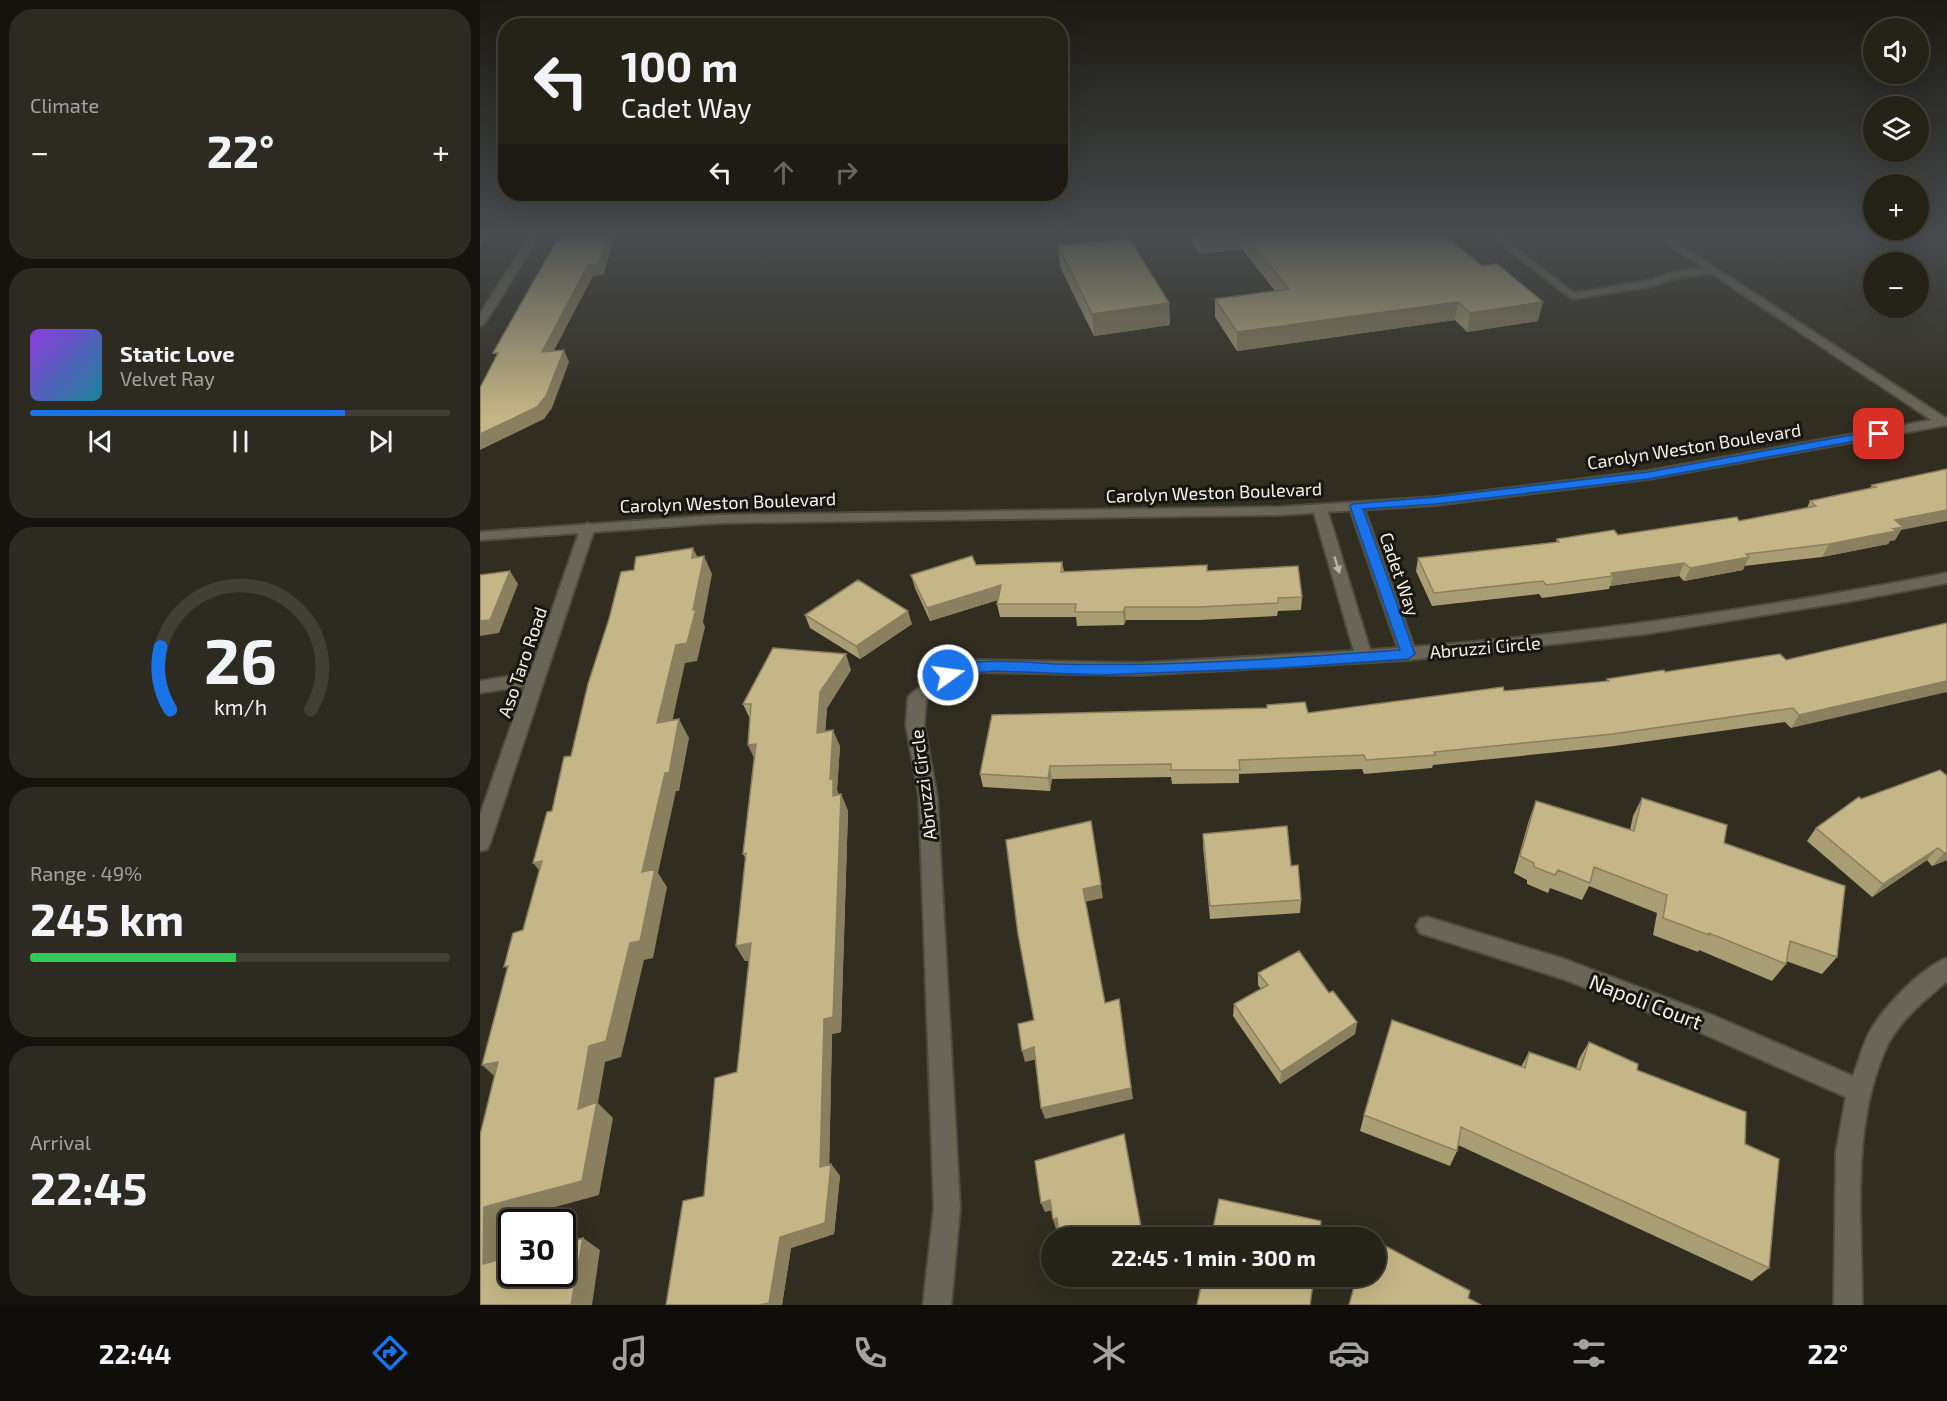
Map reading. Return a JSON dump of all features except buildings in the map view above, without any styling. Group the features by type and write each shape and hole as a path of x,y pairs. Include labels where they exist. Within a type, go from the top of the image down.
{"street":[{"path":"480,323 497,296"},
{"name":"Carolyn Weston Boulevard","path":"480,536 720,519 1093,515 1320,509 1436,501 1648,475 1943,422 1752,296"},
{"name":"Cadet Way","path":"1356,506 1408,654"},
{"path":"1320,509 1364,657"},
{"name":"Aso Taro Road","path":"480,843 588,527"},
{"name":"Abruzzi Circle","path":"937,1305 947,1208 928,796 915,725 917,698 935,681 961,669 993,666 1101,670 1279,663 1556,641 1712,621 1855,597 1947,578"},
{"path":"480,687 537,678"},
{"name":"Napoli Court","path":"1427,926 1564,969 1704,1023 1859,1091"},
{"path":"1848,1305 1849,1152 1859,1091 1880,1036 1911,998 1947,968"}],"route":[{"path":"948,675 961,669 993,666 1101,670 1279,663 1408,654 1356,506 1436,501 1555,488 1648,475 1879,434"}]}
